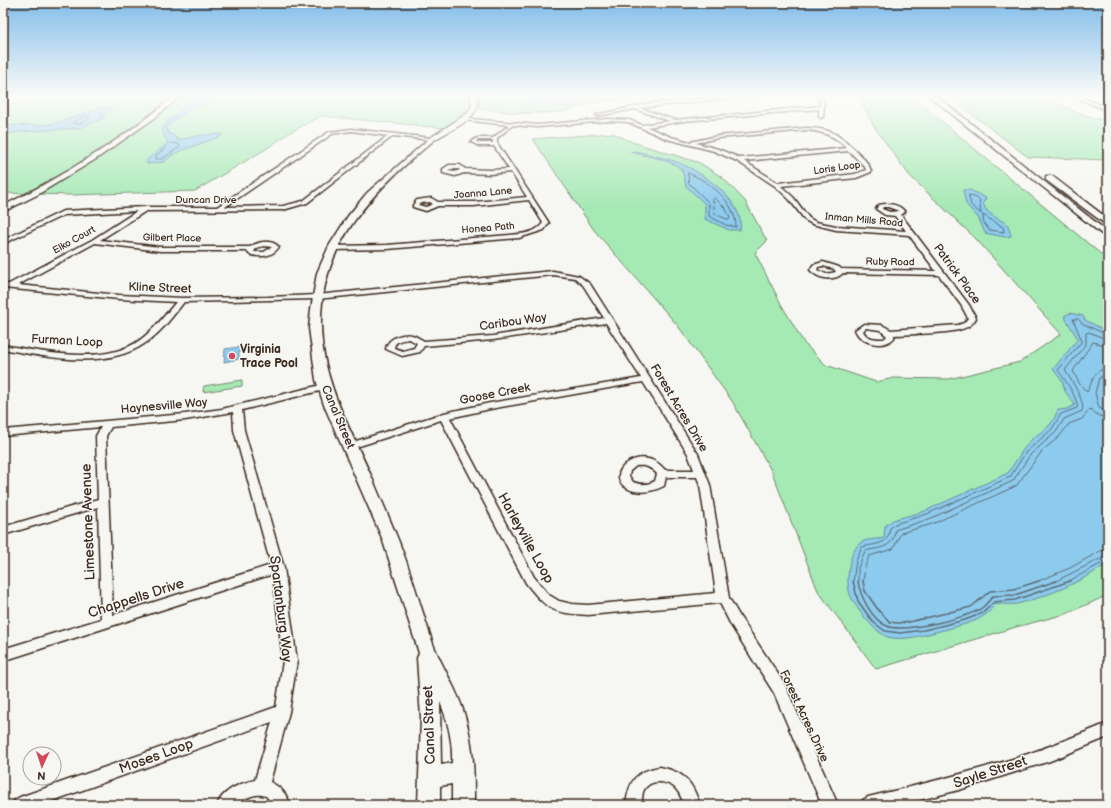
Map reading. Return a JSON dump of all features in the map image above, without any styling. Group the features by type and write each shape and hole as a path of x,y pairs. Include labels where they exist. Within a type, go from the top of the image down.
{"main road":[{"path":"3,201 76,160 117,133"},
{"path":"3,209 53,182 130,133"},
{"name":"Canal Street","path":"442,133 432,139 360,206 333,248 322,273 317,297 315,328 317,353 331,405 390,538 425,646 454,712 463,750 463,805"},
{"path":"978,133 1108,236"},
{"path":"990,133 1031,164"},
{"path":"1043,173 1108,223"},
{"name":"Canal Street","path":"425,646 431,718 431,777 429,805"},
{"path":"431,777 463,772"}],"street":[{"path":"218,209 333,133"},
{"path":"379,133 432,139"},
{"name":"Honea Path","path":"333,248 377,247 531,233 542,229 546,223 495,141 503,133"},
{"name":"Inman Mills Road","path":"658,133 669,138 716,150 740,160 778,184 808,219 821,226 912,233"},
{"name":"Loris Loop","path":"691,144 718,137 770,133"},
{"name":"Loris Loop","path":"778,184 867,173 868,169 850,149 832,133"},
{"name":"Duncan Drive","path":"3,242 63,214 145,209 283,208 306,202 392,134"},
{"path":"740,160 850,149"},
{"path":"464,171 490,172 512,170"},
{"name":"Joanna Lane","path":"436,204 474,204 530,198"},
{"name":"Elko Court","path":"7,286 94,241 145,209"},
{"name":"Patrick Place","path":"889,333 955,328 970,323 972,318 970,313 897,214"},
{"name":"Gilbert Place","path":"94,241 160,249 251,249"},
{"name":"Ruby Road","path":"839,271 941,273"},
{"name":"Forest Acres Drive","path":"317,297 561,273 570,274 582,280 682,433 701,473 705,485 723,598 730,614 766,665 779,689 830,805"},
{"name":"Kline Street","path":"7,286 119,297 182,300 317,297"},
{"name":"Furman Loop","path":"3,347 69,356 118,354 138,345 158,327 182,300"},
{"name":"Caribou Way","path":"421,344 493,338 609,320"},
{"name":"Goose Creek","path":"350,446 444,416 490,406 647,379"},
{"name":"Haynesville Way","path":"3,432 43,430 185,417 237,409 325,387"},
{"name":"Spartanburg Way","path":"237,409 240,430 278,568 290,661 282,712 261,786"},
{"name":"Harleyville Loop","path":"444,416 530,580 545,599 556,606 588,610 723,598"},
{"name":"Limestone Avenue","path":"107,623 101,436 108,423"},
{"path":"662,474 701,473"},
{"path":"3,531 102,502"},
{"name":"Chappells Drive","path":"3,655 278,568"},
{"name":"Moses Loop","path":"27,804 282,712"},
{"name":"Sayle Street","path":"868,805 933,790 1015,765 1108,730"},
{"path":"634,805 634,797 637,786 645,778 654,774 666,774 676,779 685,787 691,798 692,805"},
{"path":"225,805 240,792 261,786 272,789 279,796 284,805"}],"green space":[{"path":"3,133 290,133 266,149 195,191 71,195 3,193"},
{"path":"613,133 632,142 700,163 723,178 745,201 767,241 755,253 781,304 804,343 826,365 876,382 894,378 949,379 1020,362 1061,334 977,240 909,175 878,133 955,133 1108,260 1108,595 1066,614 1016,627 876,669 818,591 772,472 732,401 678,326 594,230 533,139"},
{"path":"996,133 1108,133 1108,160 1028,157"},
{"path":"242,380 242,386 203,392 204,386"}],"water":[{"path":"3,133 14,133 3,135"},
{"path":"163,133 173,135 178,140 202,135 221,134 222,136 183,150 172,155 164,162 147,164 147,160 168,143"},
{"path":"635,151 674,161 707,178 728,197 735,208 740,219 740,230 729,230 705,219 705,204 686,186 682,170 676,165 661,159 630,152"},
{"path":"963,190 970,190 986,198 983,203 987,211 1008,225 1011,236 1005,237 985,233 979,219 966,204"},
{"path":"1070,313 1083,316 1085,320 1108,332 1108,382 1105,384 1104,393 1108,406 1108,563 1076,582 1053,593 1017,604 995,605 985,615 968,623 910,638 888,637 882,634 859,611 851,597 848,580 852,554 858,545 863,541 884,538 885,526 893,520 925,511 1008,473 1032,439 1049,426 1058,410 1067,409 1075,405 1065,391 1062,381 1053,369 1078,339 1064,316"},
{"name":"Virginia Trace Pool","path":"246,346 246,351 239,352 239,359 224,362 225,349"}],"place":[{"name":"Virginia Trace Pool","path":"232,356"}]}
